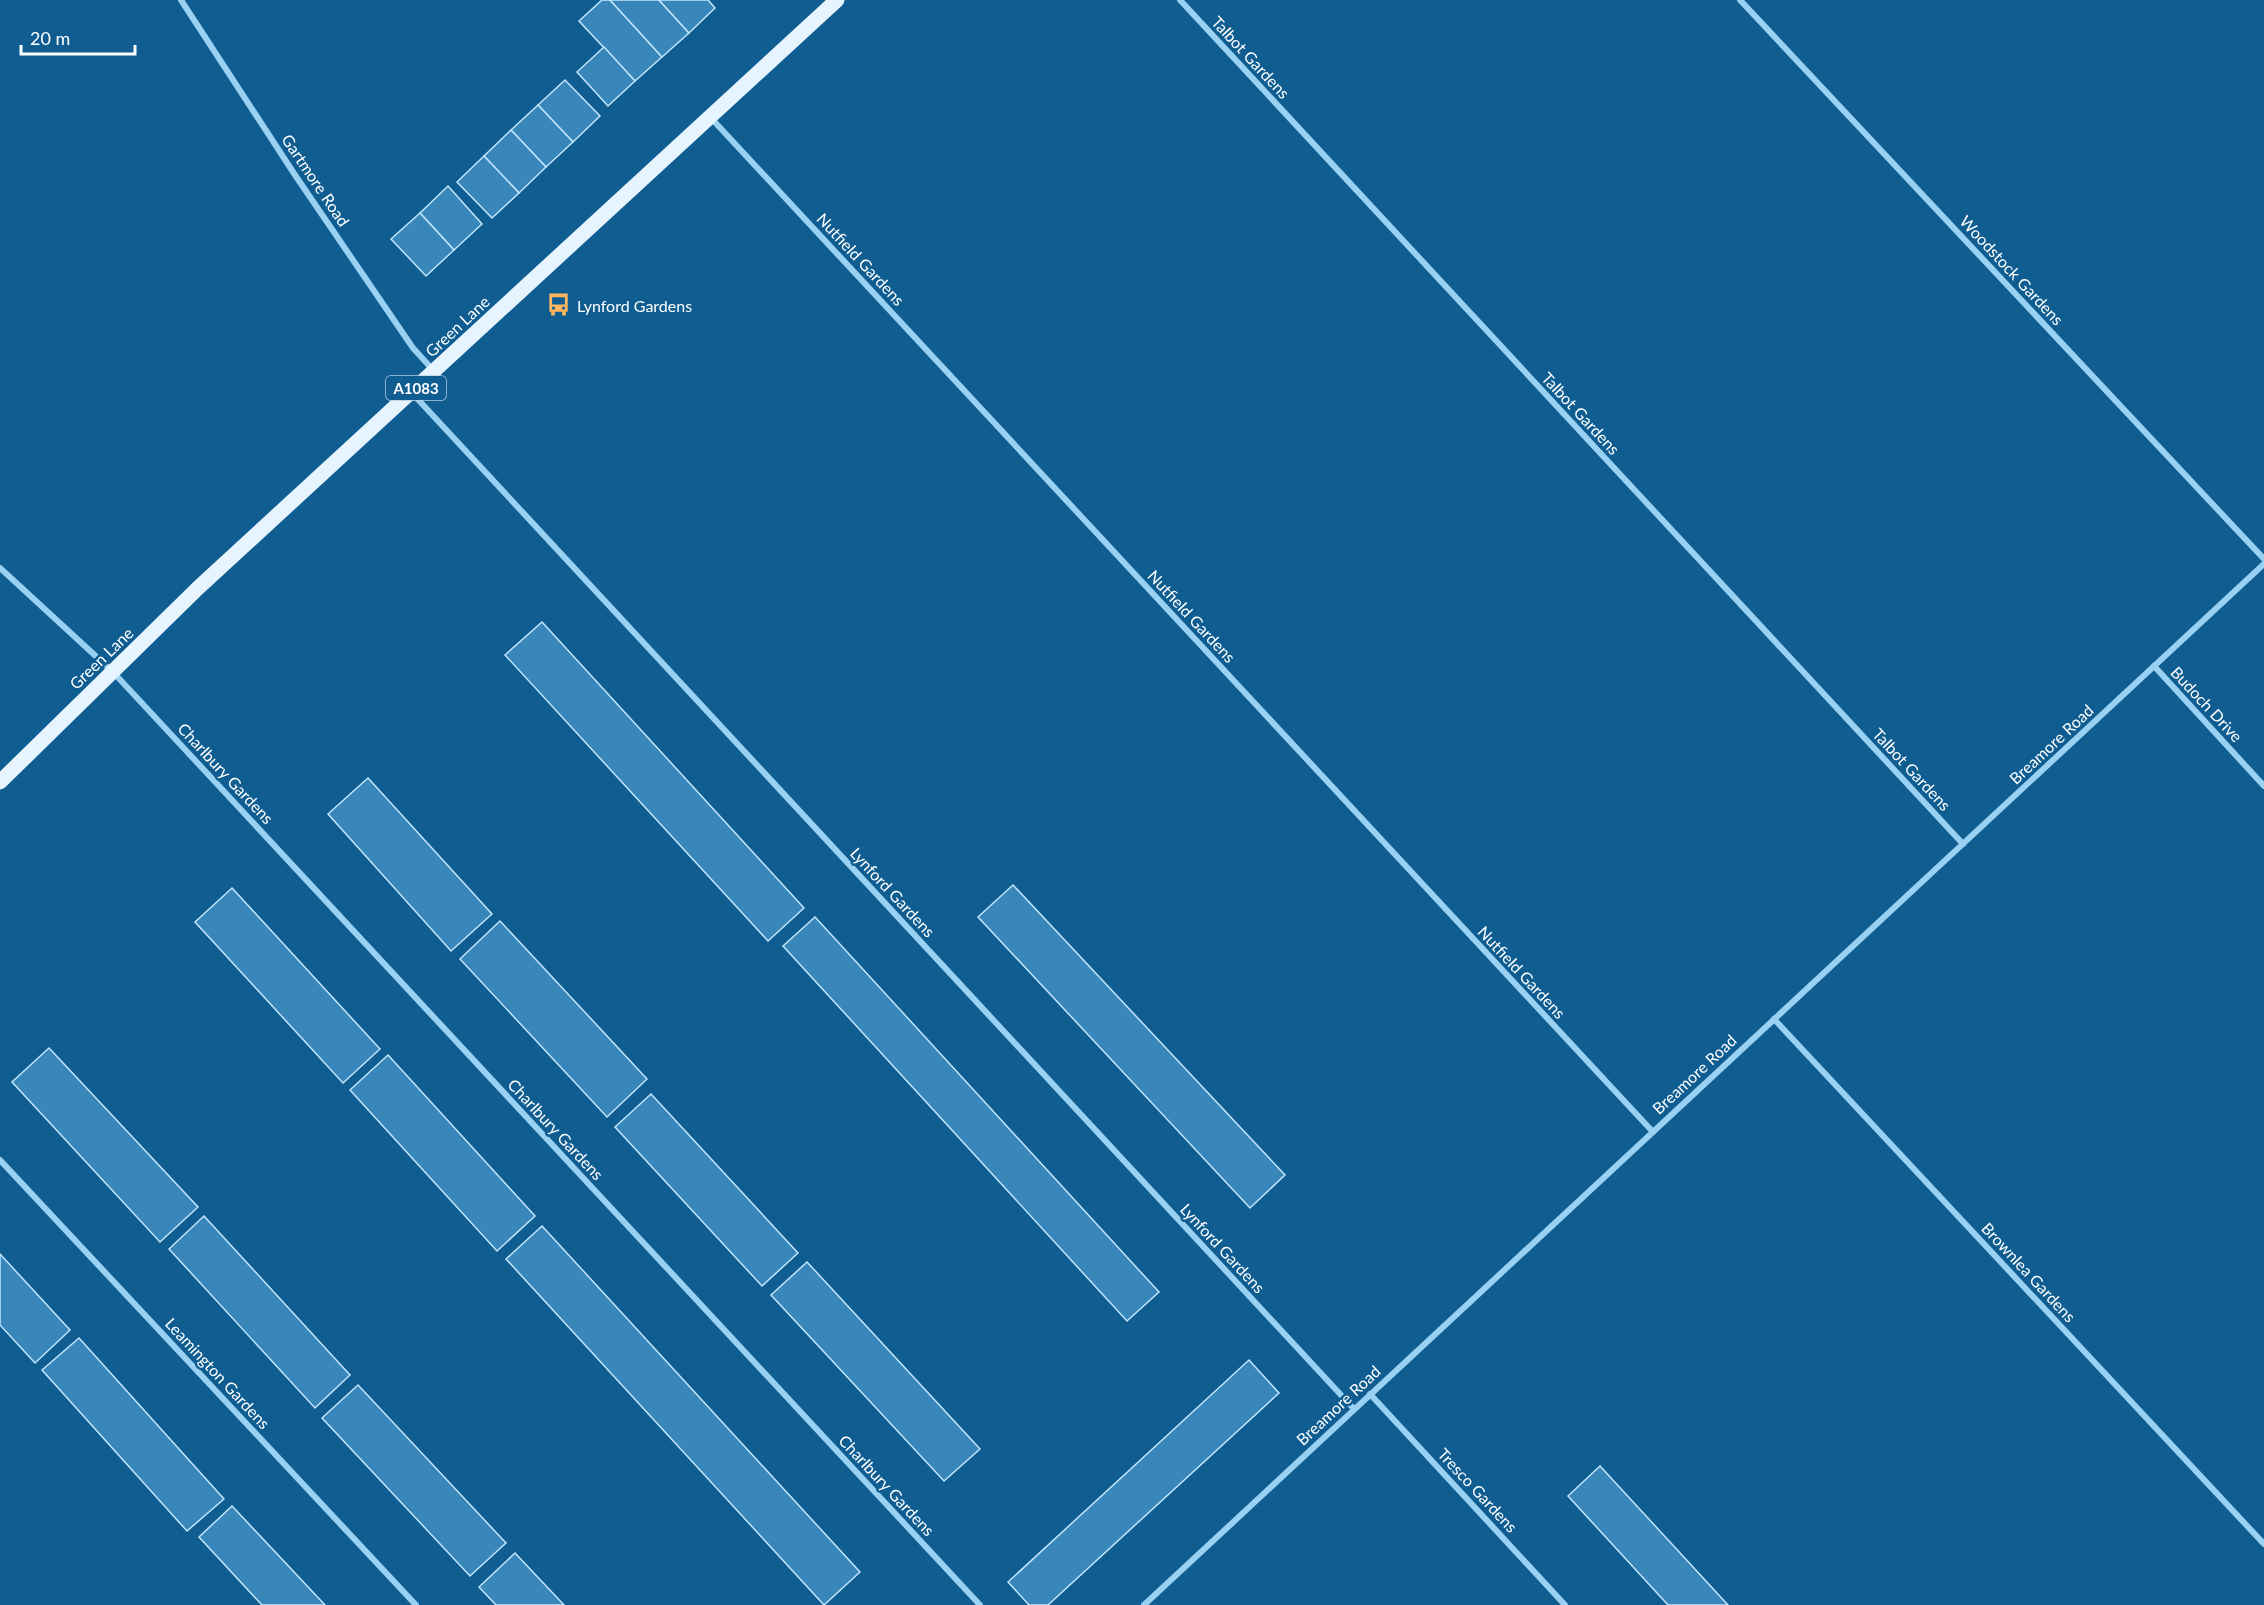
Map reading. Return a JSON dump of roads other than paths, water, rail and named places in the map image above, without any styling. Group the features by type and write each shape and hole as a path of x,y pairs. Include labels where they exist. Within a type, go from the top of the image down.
{"main road":[{"name":"Green Lane","path":"0,782 198,588 837,0"}],"street":[{"name":"Gartmore Road","path":"181,0 413,348 435,371"},
{"name":"Talbot Gardens","path":"1180,0 1963,844"},
{"name":"Woodstock Gardens","path":"1740,0 2264,559"},
{"name":"Nutfield Gardens","path":"711,118 1653,1132"},
{"name":"Lynford Gardens","path":"411,392 1354,1409"},
{"name":"Breamore Road","path":"1144,1605 2264,564"},
{"name":"Charlbury Gardens","path":"0,568 113,672 980,1605"},
{"name":"Budoch Drive","path":"2154,666 2264,786"},
{"name":"Brownlea Gardens","path":"1774,1019 2264,1544"},
{"name":"Leamington Gardens","path":"0,1160 416,1605"},
{"name":"Tresco Gardens","path":"1370,1394 1565,1605"}],"place":[{"name":"Lynford Gardens","path":"559,305"}]}
